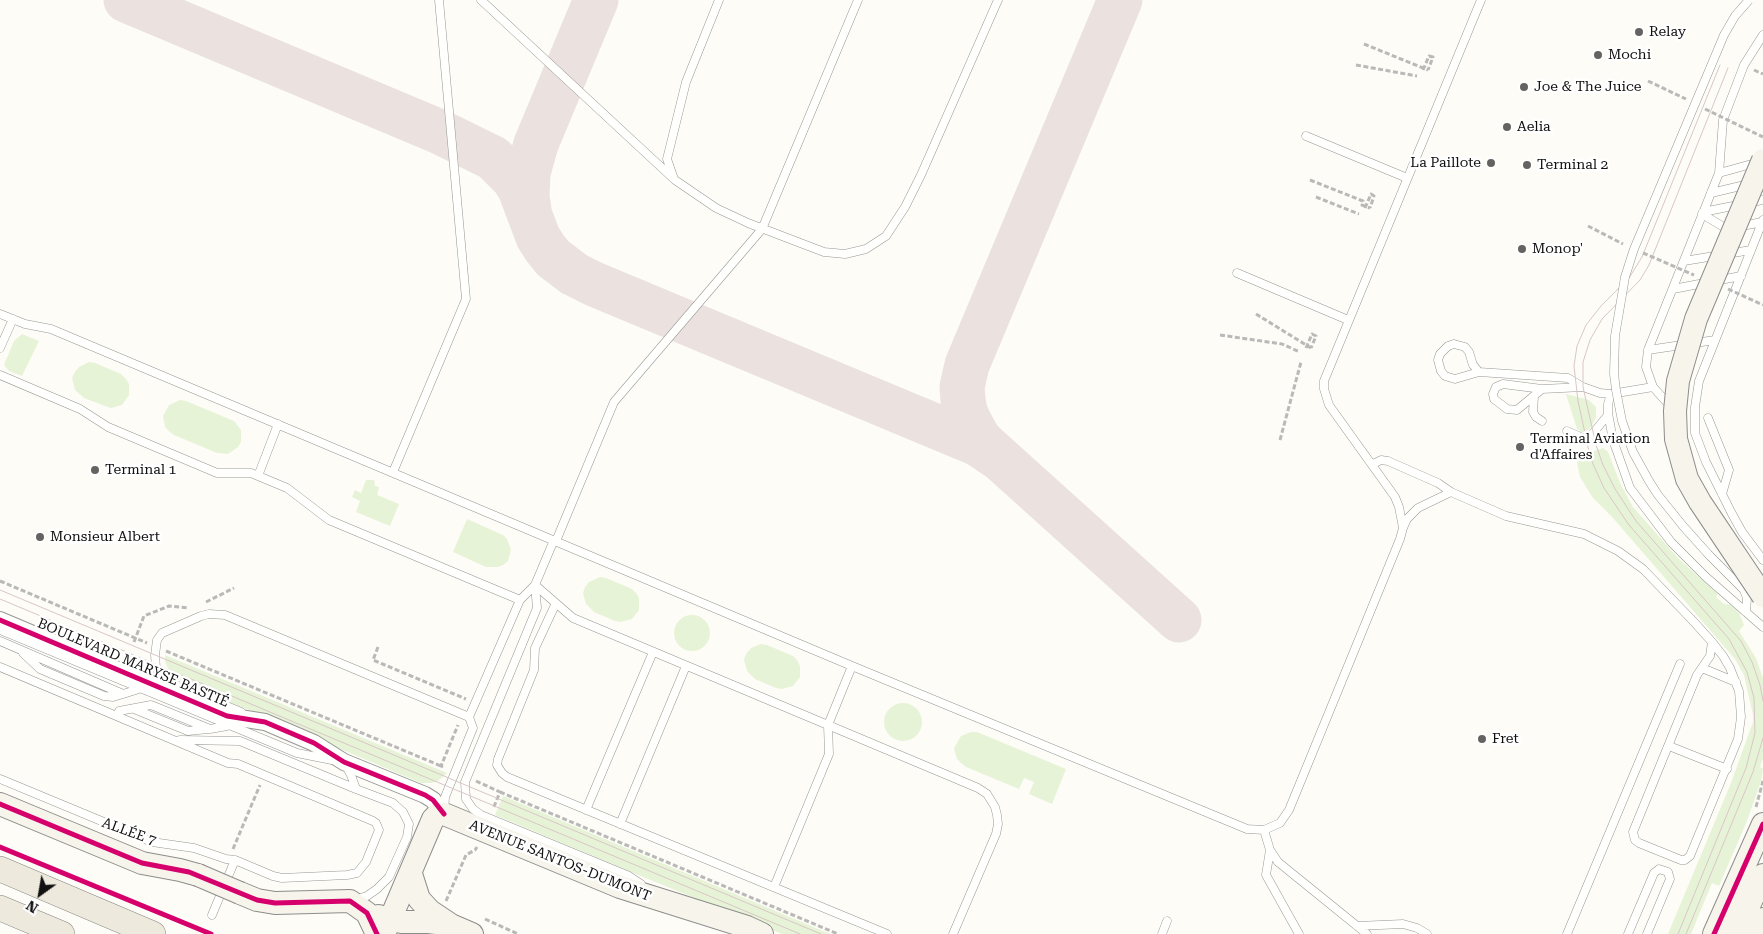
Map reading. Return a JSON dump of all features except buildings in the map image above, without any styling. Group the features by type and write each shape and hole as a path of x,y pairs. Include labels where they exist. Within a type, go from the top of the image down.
{"main road":[{"path":"1763,161 1696,319 1678,381 1675,411 1676,439 1682,465 1694,491 1763,596"},
{"path":"0,804 142,863 198,875 257,900 275,903 358,907 389,929 429,922 477,926"},
{"path":"389,929 447,826 444,814"},
{"name":"AVENUE SANTOS-DUMONT","path":"444,814 486,825 620,887 747,927 762,934"},
{"path":"1714,934 1763,824"},
{"path":"0,869 152,933"},
{"path":"1736,934 1763,875"},
{"path":"414,884 419,899 430,911 451,925"},
{"path":"0,908 62,934"},
{"path":"1756,934 1763,919"}],"street":[{"name":"BOULEVARD MARYSE BASTIÉ","path":"0,620 227,716 265,722 314,744 344,762 425,795 433,800 444,814"}],"lane":[{"path":"393,472 466,299 439,0"},
{"path":"481,0 675,180 716,208 762,229 824,252 845,254 866,249 886,236 905,207 998,0"},
{"path":"675,180 666,159 686,82 719,0"},
{"path":"466,716 520,600 535,585 614,402 762,229 858,0"},
{"path":"1403,528 1395,497 1329,405 1324,389 1325,377 1481,0"},
{"path":"1746,612 1747,598 1744,590 1709,555 1674,515 1649,481 1633,452 1622,421 1614,374 1615,336 1623,286 1634,249 1726,30 1734,16 1749,0"},
{"path":"1763,35 1744,65 1722,120 1719,172 1648,350 1646,367 1653,387 1689,427 1742,532 1763,560"},
{"path":"1306,136 1408,178"},
{"path":"1719,172 1763,161"},
{"path":"1711,193 1763,180"},
{"path":"1703,213 1763,200"},
{"path":"1703,213 1727,229 1763,221"},
{"path":"1689,427 1695,407 1699,381 1763,221"},
{"path":"1684,262 1751,250"},
{"path":"1237,274 1348,320"},
{"path":"1673,289 1741,276"},
{"path":"0,314 25,324 51,329 1247,830 1264,830 1280,823 1289,810 1407,519 1418,508 1451,492"},
{"path":"0,348 13,320"},
{"path":"1648,350 1715,340"},
{"path":"1479,372 1473,365 1472,356 1460,345 1448,346 1440,354 1438,366 1441,372 1450,378 1461,378 1479,372 1568,378 1583,387 1600,393 1612,394 1653,387"},
{"path":"0,375 80,408 108,426 217,473 251,473 287,488 329,520 520,600"},
{"path":"1542,389 1519,409 1514,411 1507,409 1496,401 1493,394 1496,387 1503,384 1542,389 1583,387"},
{"path":"1612,394 1608,404 1608,415 1613,440 1630,488 1671,542 1706,577 1763,627"},
{"path":"1534,396 1533,412 1542,421"},
{"path":"1567,431 1583,438 1589,438 1608,415"},
{"path":"1708,418 1729,470 1722,494"},
{"path":"258,476 278,424"},
{"path":"1373,464 1381,460 1388,461 1506,516 1584,534 1618,551 1643,569 1712,642 1727,662 1736,682 1741,706 1740,729 1735,751 1688,858 1681,860 1638,843 1635,840 1634,832 1697,676 1710,656 1712,642"},
{"path":"535,585 573,618 978,788 987,794 997,815 996,834 954,934"},
{"path":"486,825 466,799 464,784 537,608 535,585"},
{"path":"556,603 535,648 534,670 498,759 497,765 499,770 507,777 887,934"},
{"path":"265,722 178,686 162,677 156,668 155,646 159,636 167,630 209,614 225,615 466,716 473,728 445,797 444,814"},
{"path":"0,630 297,754 344,762 356,789"},
{"path":"0,641 123,694 140,688"},
{"path":"586,810 652,652"},
{"path":"1567,934 1680,664"},
{"path":"620,824 686,666"},
{"path":"774,887 829,754 828,725 852,666"},
{"path":"0,668 175,740 240,742 393,803 407,819 408,831 388,878 367,896 358,907"},
{"path":"1702,668 1736,682"},
{"path":"117,716 119,712 147,705 156,706 210,728 229,726"},
{"name":"ALLÉE 7","path":"0,779 152,842 194,848 226,859 233,857 273,876 282,878 353,875 363,866 379,830 376,823 238,764 228,762 175,740"},
{"path":"1669,746 1727,769"},
{"path":"1264,830 1270,850 1281,865 1367,934"},
{"path":"1270,850 1266,874 1299,934"},
{"path":"212,914 233,857"},
{"path":"1628,934 1654,872 1660,869 1668,872 1670,879 1647,934"},
{"path":"1162,934 1167,921"},
{"path":"1357,926 1402,924 1417,928 1427,934"}],"path":[{"path":"1364,44 1428,70 1433,57 1429,56 1423,70"},
{"path":"1356,65 1417,76"},
{"path":"1310,180 1363,201 1362,205 1370,208 1374,196 1370,194 1365,208"},
{"path":"1316,197 1359,214"},
{"path":"1588,226 1634,249 1763,305"},
{"path":"1256,314 1301,342 1308,346 1311,348 1316,336 1312,334 1309,341 1306,348"},
{"path":"1220,335 1282,344 1300,352"},
{"path":"1280,440 1301,362"},
{"path":"0,581 135,640 155,646 455,772"},
{"path":"202,604 234,588"},
{"path":"135,640 144,616 169,606 196,607"},
{"path":"378,648 373,660 468,700 466,716 441,766"},
{"path":"467,777 838,934"},
{"path":"233,857 261,782"},
{"path":"446,902 466,856 475,850 500,792"},
{"path":"477,926 518,934"}],"green space":[{"path":"22,334 39,341 22,376 9,371 4,365 14,341"},
{"path":"89,362 121,374 126,379 129,384 129,395 122,405 111,408 84,398 75,390 72,378 75,372 79,367"},
{"path":"1566,394 1589,400 1596,407 1596,417 1592,426 1586,432 1581,432 1577,429"},
{"path":"180,400 234,421 241,430 241,442 238,447 228,454 217,453 170,432 165,427 163,416 169,405"},
{"path":"1603,448 1608,452 1620,483 1633,507 1678,558 1718,594 1716,597 1724,604 1731,605 1739,613 1744,625 1739,631 1756,658 1763,678 1763,758 1760,767 1763,769 1761,781 1747,821 1719,886 1712,883 1691,934 1668,934 1731,783 1753,722 1753,715 1744,675 1735,659 1613,518 1593,498 1580,477 1576,457"},
{"path":"366,480 374,480 375,486 379,487 377,495 399,504 390,526 356,512 360,501 352,497 355,490 361,493"},
{"path":"467,519 503,535 507,539 511,550 508,561 498,567 486,567 453,552"},
{"path":"600,577 632,589 636,593 639,598 639,610 632,619 621,622 615,621 594,612 586,604 583,593 585,587 589,582"},
{"path":"692,615 699,616 705,620 709,626 709,640 705,646 699,650 692,651 685,650 679,646 675,640 674,633 675,626 679,620 685,616"},
{"path":"761,644 793,656 797,660 800,666 800,677 793,686 782,689 776,688 755,679 747,671 744,660 746,654 751,648"},
{"path":"165,655 447,773 438,781 421,783 182,682 170,672 165,662"},
{"path":"903,703 916,709 922,722 916,735 903,741 890,735 884,722 890,709"},
{"path":"977,732 1066,769 1052,804 1029,794 1034,782 1024,778 1019,789 966,767 961,763 957,759 954,748 961,736"},
{"path":"503,796 830,934 782,934 495,815"}],"taxiway":[{"path":"126,0 440,132 493,158 513,178 520,189 538,237 545,248 553,258 574,274 978,444 999,458"},
{"path":"529,210 527,197 528,173 536,144 596,0"},
{"path":"1120,0 967,365 962,387 963,400 969,421 979,439 1179,620"}],"tram line":[{"path":"1678,934 1746,768 1755,733 1754,698 1747,672 1729,639 1629,525 1604,488 1593,464 1588,447 1578,401 1574,366 1577,346 1586,325 1601,306 1629,278 1642,257 1720,65"},
{"path":"1728,68 1649,265 1640,280 1602,319 1590,340 1583,362 1583,387 1596,445 1603,465 1615,489 1636,521 1741,641 1752,662 1763,701"},
{"path":"0,590 821,934"},
{"path":"0,599 800,934"},
{"path":"1686,934 1753,772 1763,738"}],"cycle path":[{"path":"0,620 227,716 265,722 314,743 344,762 425,795 433,800 444,814"},
{"path":"0,804 142,863 189,872 257,900 275,903 350,901 367,913 377,934"},
{"path":"1714,934 1763,824"},
{"path":"0,847 211,934"}],"place":[{"name":"Relay","path":"1639,32"},
{"name":"Mochi","path":"1598,55"},
{"name":"Joe & The Juice","path":"1524,87"},
{"name":"Aelia","path":"1507,127"},
{"name":"La Paillote","path":"1491,163"},
{"name":"Terminal 2","path":"1527,165"},
{"name":"Monop'","path":"1522,249"},
{"name":"Terminal Aviation d'Affaires","path":"1520,447"},
{"name":"Terminal 1","path":"95,470"},
{"name":"Monsieur Albert","path":"40,537"},
{"name":"Fret","path":"1482,739"}]}
